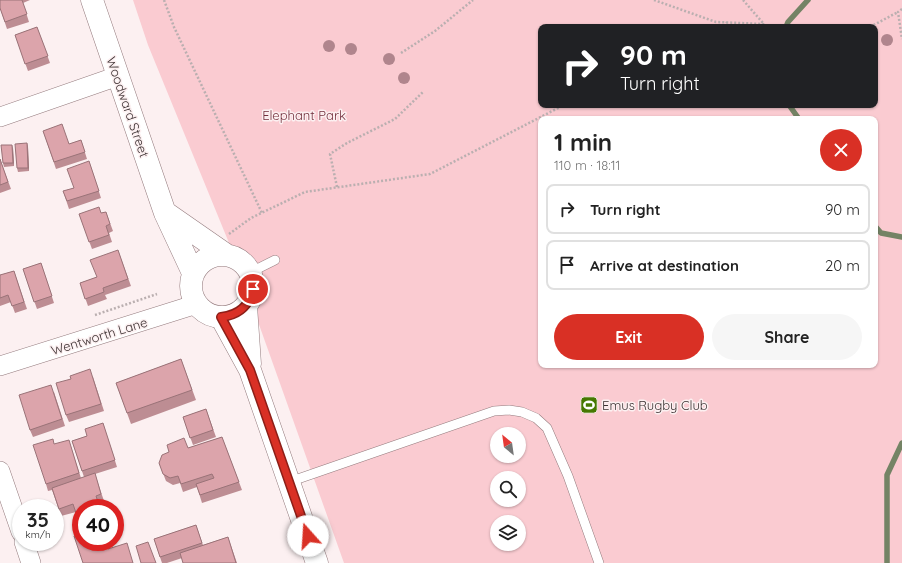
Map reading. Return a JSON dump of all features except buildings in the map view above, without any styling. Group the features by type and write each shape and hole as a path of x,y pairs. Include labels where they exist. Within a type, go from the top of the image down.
{"street":[{"name":"Woodward Street","path":"92,0 165,213 194,273"},
{"path":"0,116 118,76"},
{"path":"165,213 219,250 240,260 251,272 253,289 251,298 246,306 235,314 221,317 206,313 197,304 191,291 191,282 199,264 216,255 219,250"},
{"name":"Wentworth Lane","path":"0,366 197,304"},
{"path":"246,306 250,370"},
{"path":"221,317 250,370 317,563"},
{"path":"0,471 12,506"},
{"path":"27,551 32,563"}],"lane":[{"path":"251,272 275,260"},
{"path":"289,482 494,411 509,410 522,412 536,418 547,428 568,476 599,563"}],"path":[{"path":"164,0 174,27 262,213"},
{"path":"401,53 435,31 473,0"},
{"path":"654,0 716,22 763,24"},
{"path":"743,0 763,24"},
{"path":"876,24 902,9"},
{"path":"898,12 902,39"},
{"path":"337,187 330,154 347,143 395,119 424,91"},
{"path":"543,116 558,108"},
{"path":"219,250 251,218 305,192 430,174 538,118"}],"green space":[{"name":"Elephant Park","path":"133,0 902,0 902,563 344,563 236,260 148,45"}],"waterway":[{"path":"787,24 808,0"},
{"path":"791,108 797,116"},
{"path":"878,230 881,233 902,237"},
{"path":"887,563 887,475 902,443"}],"place":[{"name":"Emus Rugby Club","path":"589,405"}],"route":[{"path":"253,289 251,298 246,306 235,314 221,317 250,370 308,536"}]}
